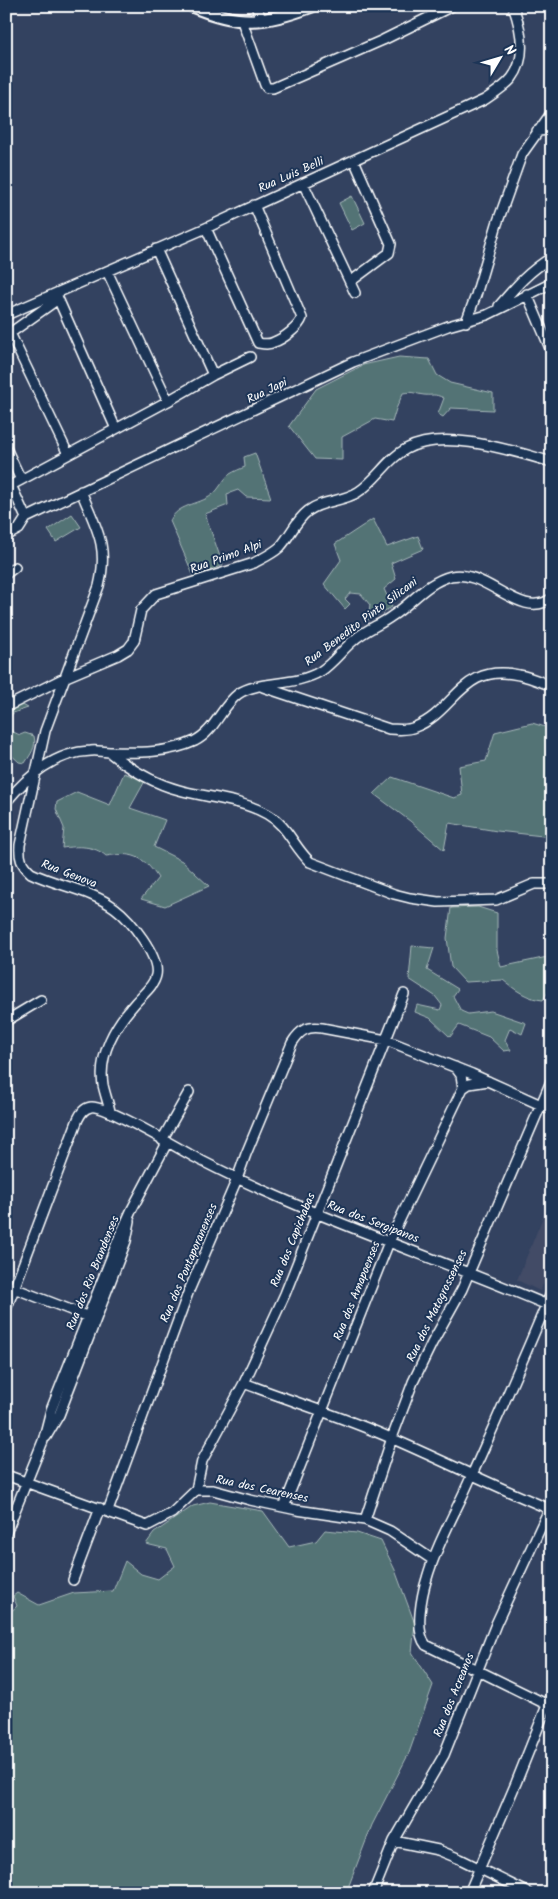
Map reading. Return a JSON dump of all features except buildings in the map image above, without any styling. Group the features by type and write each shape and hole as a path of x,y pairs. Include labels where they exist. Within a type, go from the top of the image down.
{"main road":[{"path":"192,6 210,14 242,21 262,21 282,17 312,6"}],"street":[{"path":"256,6 262,21"},
{"path":"242,21 265,85 267,88 273,88 383,40 452,6"},
{"name":"Rua Luis Belli","path":"6,315 57,297 107,271 206,228 484,100 512,78 518,66 522,45 520,26 513,6"},
{"path":"466,322 497,224 522,154 552,112"},
{"path":"537,131 552,130"},
{"path":"350,282 389,253 390,244 354,160"},
{"path":"303,183 355,293"},
{"path":"206,228 258,343 268,344 276,342 300,322 301,312 254,205"},
{"path":"156,249 213,375"},
{"path":"497,309 534,268 552,257"},
{"path":"107,271 168,402"},
{"name":"Rua Japi","path":"6,536 19,529 26,518 81,490 182,445 370,355 448,326 487,315 552,282"},
{"path":"527,294 552,353"},
{"path":"68,454 8,334 57,297 116,429"},
{"path":"26,518 8,487 168,402 213,375 250,357"},
{"name":"Rua Primo Alpi","path":"6,707 128,649 134,641 141,610 156,594 254,563 267,556 281,545 301,517 308,511 316,506 357,493 407,448 429,442 454,440 552,462"},
{"path":"6,448 21,480"},
{"name":"Rua Genova","path":"81,490 102,543 104,556 103,571 45,731 35,772 19,857 23,865 31,873 98,898 115,908 130,922 153,955 157,966 156,976 151,985 120,1020 110,1039 104,1060 103,1072 103,1085 110,1111"},
{"path":"6,574 15,567"},
{"name":"Rua Benedito Pinto Silicani","path":"109,752 157,751 178,747 197,740 210,729 236,696 243,691 305,679 320,671 334,660 354,639 399,612 431,585 450,576 466,575 475,577 506,595 528,603 542,603 552,598"},
{"path":"261,686 389,729 413,728 428,721 464,686 489,674 518,674 552,686"},
{"path":"293,681 293,698"},
{"path":"6,802 35,772 51,762 72,754 90,751 109,752 135,772 147,778 178,790 238,803 267,814 282,825 310,862 394,894 438,902 487,902 502,898 534,884 552,884"},
{"name":"Rua dos Capichabas","path":"196,1490 202,1460 244,1383 285,1294 404,994"},
{"path":"6,1021 41,1000"},
{"name":"Rua dos Pontaporanenses","path":"73,1580 104,1510 188,1293 292,1043 303,1029 312,1027 386,1040"},
{"path":"386,1040 489,1081 552,1110"},
{"path":"455,1067 461,1075 463,1088 468,1084 489,1081"},
{"name":"Rua dos Matogrossenses","path":"365,1520 413,1382 462,1289 552,1079"},
{"name":"Rua dos Amapoenses","path":"284,1506 389,1242 463,1088"},
{"path":"132,1208 189,1092"},
{"path":"6,1310 11,1287 78,1119 83,1110 90,1107 110,1111"},
{"name":"Rua dos Sergipanos","path":"110,1111 164,1142 237,1179 316,1214 549,1306"},
{"name":"Rua dos Rio Brandenses","path":"43,1441 51,1410 132,1208"},
{"name":"Rua dos Rio Brandenses","path":"43,1441 59,1415 119,1259 129,1231 132,1208"},
{"path":"11,1287 89,1317"},
{"path":"549,1706 427,1646 422,1641 421,1636 420,1611 433,1560 549,1306 552,1291"},
{"path":"244,1383 309,1408 322,1410 392,1438 472,1476 551,1507"},
{"path":"6,1533 43,1441"},
{"path":"6,1475 147,1526 172,1513 196,1490"},
{"name":"Rua dos Cearenses","path":"196,1490 213,1490 250,1500 365,1520 390,1532 433,1560"},
{"name":"Rua dos Acreanos","path":"373,1893 394,1841 444,1755 496,1624 551,1507"},
{"path":"469,1893 549,1706 552,1692"},
{"path":"394,1841 438,1850 529,1893"}],"shaded area":[{"path":"552,1195 552,1265 540,1291 517,1280"}],"green space":[{"path":"352,196 365,223 352,230 339,203"},
{"path":"399,357 429,359 437,375 450,383 493,393 493,410 451,408 443,417 438,414 444,398 435,395 403,393 392,422 375,419 342,437 342,460 315,459 289,426 316,389 363,365"},
{"path":"255,453 271,498 246,497 238,490 227,494 228,505 205,514 223,565 194,577 170,521 178,511 212,495 230,474 245,467 244,457"},
{"path":"72,514 81,527 56,542 48,530"},
{"path":"373,519 387,547 418,536 423,549 391,563 396,579 384,589 392,607 368,620 370,605 361,594 350,593 345,599 350,604 345,609 324,584 341,560 335,544"},
{"path":"19,703 28,708 13,713 6,722 6,709"},
{"path":"6,722 9,729 15,733 20,735 25,733 34,736 34,747 25,763 19,762 6,752"},
{"path":"532,723 552,729 552,837 449,823 444,850 374,794 392,777 454,798 462,795 459,766 486,761 495,732"},
{"path":"124,773 145,781 130,808 165,820 154,847 182,861 209,886 165,906 141,899 158,878 153,870 142,860 130,855 106,856 101,852 85,847 62,848 64,828 56,809 57,802 77,792 110,805"},
{"path":"478,907 497,913 497,950 501,967 552,956 552,985 543,1000 532,998 522,993 503,980 465,982 451,967 447,938 451,908"},
{"path":"412,946 434,948 427,970 458,989 453,996 461,1011 468,1014 491,1011 526,1023 522,1034 510,1028 505,1040 511,1050 504,1051 489,1037 459,1025 450,1037 430,1018 415,1012 417,1005 440,1010 442,1005 435,996 409,979"},
{"path":"210,1502 263,1511 289,1547 316,1541 325,1530 357,1533 381,1541 395,1570 415,1624 412,1652 433,1685 409,1753 372,1825 346,1893 6,1893 6,1616 17,1606 13,1596 17,1593 39,1605 74,1593 113,1591 125,1561 141,1574 158,1579 175,1566 167,1549 146,1544 154,1533 193,1506"}]}
